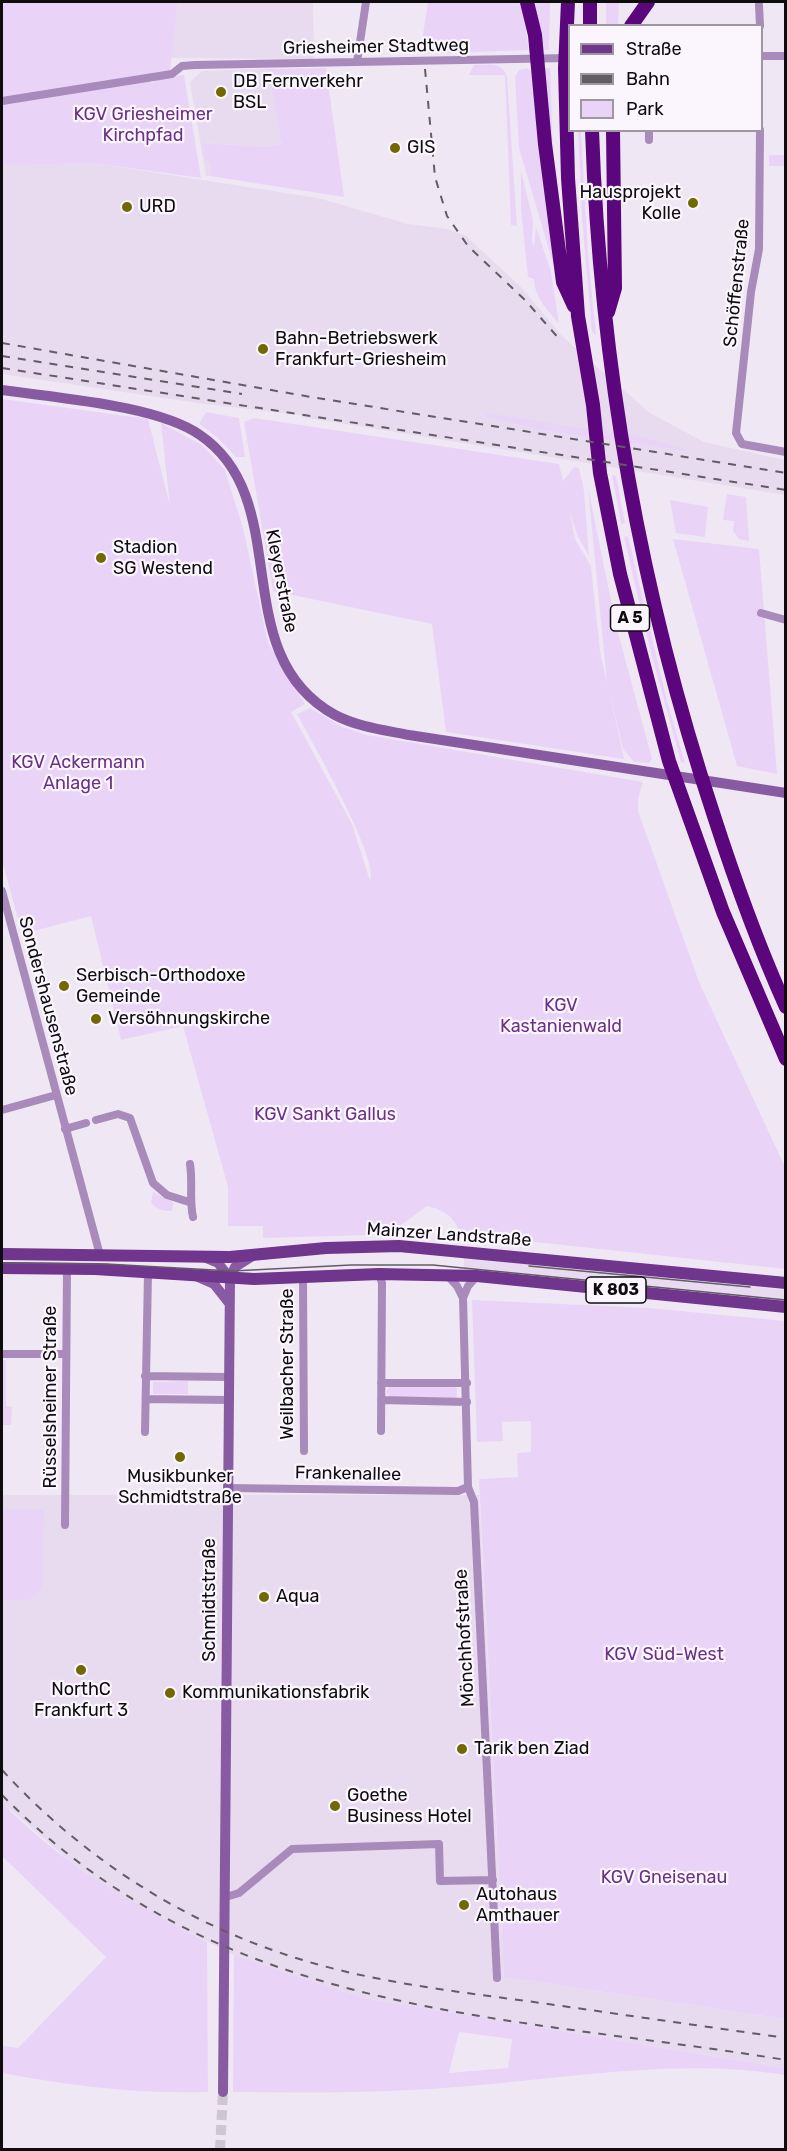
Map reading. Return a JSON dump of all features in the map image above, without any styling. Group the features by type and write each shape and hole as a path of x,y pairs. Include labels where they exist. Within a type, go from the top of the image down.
{"highway":[{"path":"527,2 533,21 562,282 579,322"},
{"name":"A 5","path":"568,2 568,132"},
{"path":"590,2 590,24"},
{"path":"632,24 648,2"},
{"name":"A 5","path":"568,132 569,205 579,322 593,405 600,473 634,636 669,761 684,797 723,912 786,1059"},
{"name":"A 5","path":"592,132 600,277 609,358 627,478 660,636 695,761 738,889 786,1007"},
{"path":"606,317 615,288 613,132"}],"main road":[{"name":"Mainzer Landstraße","path":"2,1254 202,1257 326,1248 399,1246 786,1283"},
{"path":"2,1268 67,1269 230,1278 379,1274 447,1275"},
{"name":"K 803","path":"447,1275 477,1276 786,1307"}],"street":[{"path":"357,62 366,2"},
{"path":"759,5 760,24"},
{"path":"763,56 786,56"},
{"name":"Griesheimer Stadtweg","path":"2,101 172,74 182,66 567,58"},
{"path":"649,132 649,140"},
{"name":"Schöffenstraße","path":"760,132 759,249 751,292 737,438 746,445 786,452"},
{"name":"Kleyerstraße","path":"2,390 160,416 187,426 211,443 232,468 246,498 271,626 279,653 289,673 308,695 336,716 372,728 409,735 786,793"},
{"path":"761,613 786,620"},
{"name":"Sondershausenstraße","path":"2,891 100,1255"},
{"path":"2,1110 56,1095"},
{"path":"96,1120 118,1114 130,1118 153,1183 167,1195 189,1202"},
{"path":"66,1129 86,1123"},
{"path":"190,1164 193,1181 189,1202 193,1217"},
{"path":"202,1257 218,1263 230,1278 235,1268 254,1255"},
{"name":"Rüsselsheimer Straße","path":"64,1525 67,1269"},
{"path":"145,1432 148,1273"},
{"path":"379,1274 382,1283 381,1431"},
{"path":"447,1275 457,1286 463,1298"},
{"path":"195,1276 214,1284 229,1303"},
{"path":"463,1298 468,1286 477,1276"},
{"name":"Weilbacher Straße","path":"303,1277 304,1451"},
{"name":"Schmidtstraße","path":"223,2092 230,1278"},
{"name":"Mönchhofstraße","path":"463,1298 468,1487 474,1507 497,1978"},
{"path":"2,1354 66,1354"},
{"path":"146,1376 228,1377"},
{"path":"381,1383 466,1383"},
{"path":"146,1399 228,1400"},
{"path":"381,1400 467,1402"},
{"name":"Frankenallee","path":"227,1488 458,1491 468,1487"},
{"path":"226,1897 239,1893 292,1849 439,1844 440,1881 493,1880"}],"shaded area":[{"path":"178,2 313,2 314,59 171,58"},
{"path":"268,69 281,144 269,147 204,143 205,160 211,166 210,176 206,176 190,82 202,71"},
{"path":"93,163 318,198 408,224 448,229 466,236 521,287 563,337 650,413 704,442 785,460 785,495 302,417 302,415 204,404 2,374 2,164"},
{"path":"464,1256 785,1290 785,1303 464,1270"},
{"path":"2,1495 479,1495 504,1977 785,2019 785,2068 363,1998 234,1955 132,1904 72,1863 2,1802"}],"green space":[{"path":"2,2 178,2 170,72 2,99"},
{"path":"428,2 521,2 529,50 420,54"},
{"path":"534,2 550,2 549,50 543,50"},
{"path":"606,2 619,2 618,24 606,24"},
{"path":"662,2 786,2 660,3"},
{"path":"474,65 498,66 502,68 507,77 517,226 511,225 505,75 469,75"},
{"path":"326,68 344,197 210,176 211,166 205,160 203,143 269,147 281,144 268,69"},
{"path":"527,68 531,71 555,270 519,148 515,77 519,70"},
{"path":"543,68 550,68 554,184"},
{"name":"KGV Griesheimer Kirchpfad","path":"184,75 201,178 93,163 2,165 2,103 148,80 152,83 159,79"},
{"path":"578,132 581,132 588,255 596,335 592,332 582,217"},
{"path":"769,155 785,155 785,166 769,166"},
{"path":"521,171 533,220 532,241 534,247 536,227 551,272 559,324 536,292 534,279 528,277 521,209"},
{"path":"2,399 148,419 170,506 161,423 202,445 225,470 243,528 268,643 305,704 291,712 352,824 370,881 370,869 365,849 355,826 297,714 310,708 342,727 367,735 643,782 638,798 638,811 699,982 785,1167 785,1269 461,1234 448,1215 427,1206 401,1225 374,1224 371,1235 263,1238 263,1226 228,1226 228,1187 183,1026 121,1040 91,916 22,934 2,860"},
{"path":"206,412 239,418 245,457 236,457 217,437 199,424"},
{"path":"486,413 612,433 617,430 696,452 541,430 486,416"},
{"path":"254,418 559,464 563,481 574,467 579,468 584,491 589,556 578,537 570,513 575,539 591,566 600,651 607,683 588,488 616,625 652,759 649,763 634,762 623,749 610,694 624,759 446,732 432,624 273,591 244,422"},
{"path":"612,475 616,476 625,523 621,524"},
{"path":"727,494 746,497 749,541 739,539 733,531 734,521 723,520"},
{"path":"670,500 708,507 705,537 676,533"},
{"path":"628,536 667,701 685,763 681,762 651,653 624,537"},
{"path":"673,539 759,549 777,774 737,766"},
{"path":"153,1192 173,1202 172,1211 161,1210 151,1203"},
{"path":"472,1300 649,1308 785,1321 785,2019 504,1977 479,1479 518,1477 517,1453 531,1452 531,1421 502,1422 503,1441 477,1442"},
{"path":"2,1360 6,1360 6,1406 12,1407 11,1425 2,1425"},
{"path":"188,1381 188,1394 153,1394 153,1382"},
{"path":"390,1385 454,1386 457,1389 457,1397 454,1400 391,1398 386,1392"},
{"path":"2,1509 44,1510 42,1589 29,1600 2,1600"},
{"path":"2,1802 48,1844 98,1881 207,1942 208,2092 155,2092 104,2088 2,2073 2,2046 18,2048 106,1957 2,1856"},
{"path":"234,1955 363,1998 785,2068 785,2075 746,2070 667,2069 410,2090 233,2092","holes":["459,2032 512,2039 508,2068 449,2073"]}],"tunnel":[{"path":"220,2150 223,2092"}],"tram line":[{"path":"2,1263 106,1264 232,1271 351,1265 433,1265 786,1300"},
{"path":"529,1266 750,1287"}],"railway":[{"path":"425,69 435,177 447,216 468,246 525,300 561,341"},
{"path":"2,343 311,397 786,473"},
{"path":"2,356 242,394"},
{"path":"2,368 786,490"},
{"path":"2,1770 65,1830 135,1882 211,1925 293,1957 322,1966 412,1985 786,2038"},
{"path":"2,1795 87,1868 177,1924 271,1964 368,1994 469,2014 786,2060"}],"place":[{"name":"DB Fernverkehr BSL","path":"221,92"},
{"name":"GIS","path":"395,148"},
{"name":"Hausprojekt Kolle","path":"693,203"},
{"name":"URD","path":"127,207"},
{"name":"Bahn-Betriebswerk Frankfurt-Griesheim","path":"263,349"},
{"name":"Stadion SG Westend","path":"101,558"},
{"name":"Serbisch-Orthodoxe Gemeinde","path":"64,986"},
{"name":"Versöhnungskirche","path":"96,1019"},
{"name":"Musikbunker Schmidtstraße","path":"180,1457"},
{"name":"Aqua","path":"264,1597"},
{"name":"NorthC Frankfurt 3","path":"81,1670"},
{"name":"Kommunikationsfabrik","path":"170,1693"},
{"name":"Tarik ben Ziad","path":"462,1749"},
{"name":"Goethe Business Hotel","path":"335,1806"},
{"name":"Autohaus Amthauer","path":"464,1905"}],"park label":[{"name":"KGV Ackermann Anlage 1","path":"78,774"},
{"name":"KGV Kastanienwald","path":"561,1016"},
{"name":"KGV Sankt Gallus","path":"325,1115"},
{"name":"KGV Süd-West","path":"664,1655"},
{"name":"KGV Gneisenau","path":"664,1878"}]}
